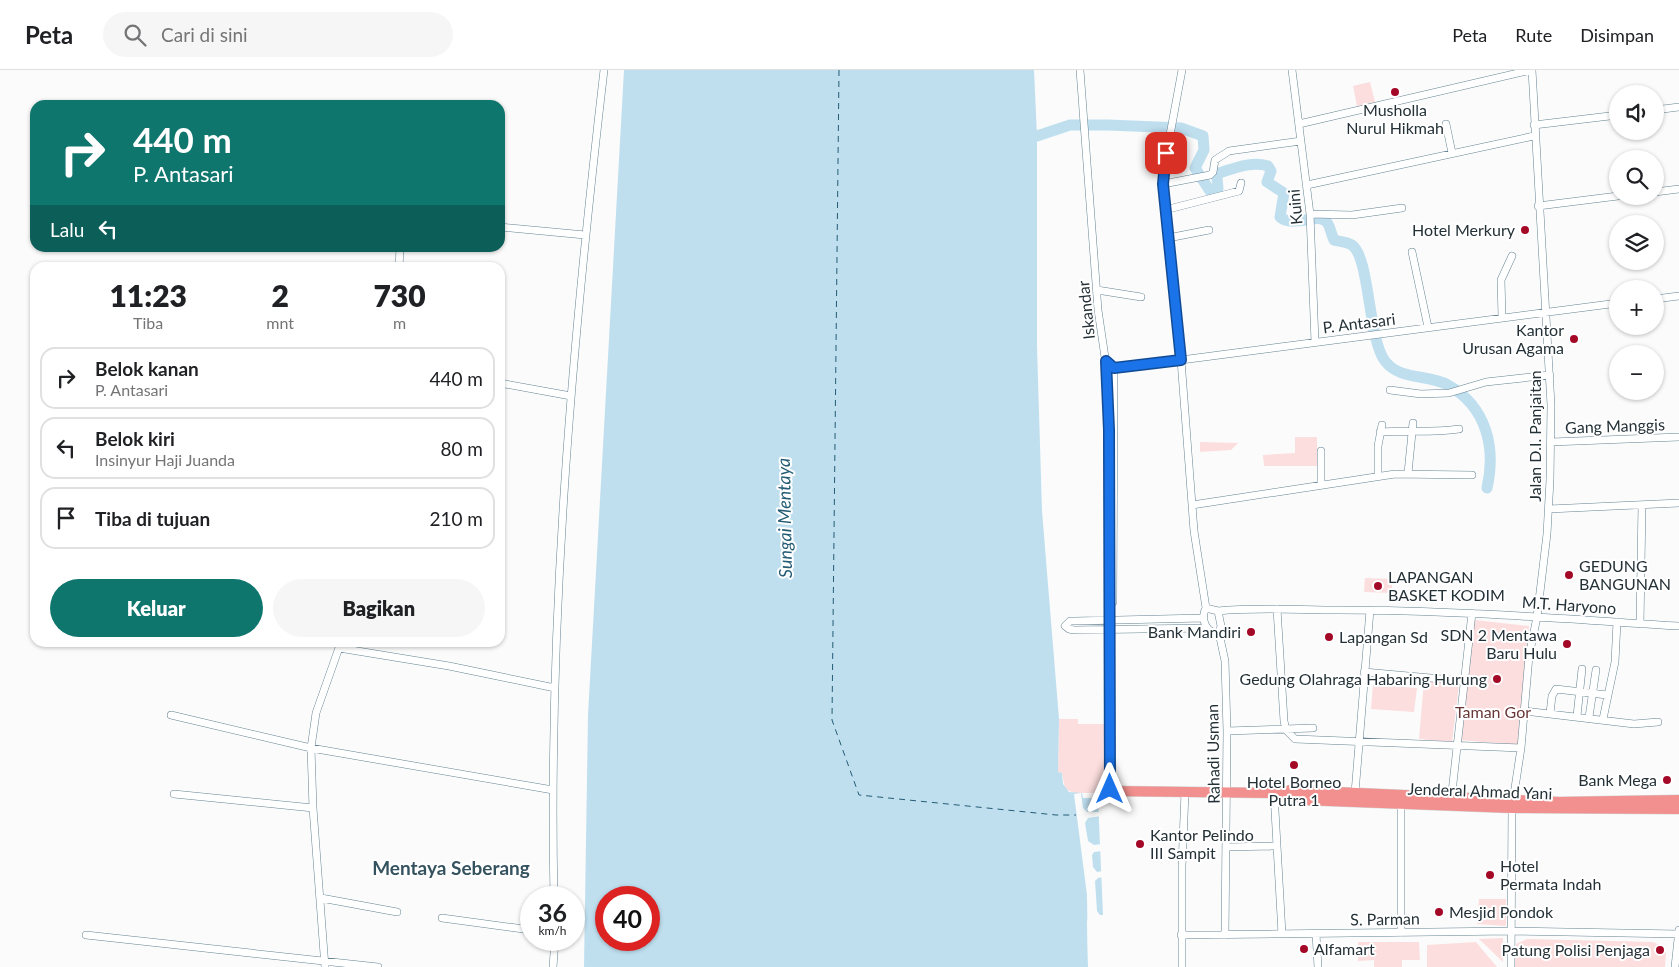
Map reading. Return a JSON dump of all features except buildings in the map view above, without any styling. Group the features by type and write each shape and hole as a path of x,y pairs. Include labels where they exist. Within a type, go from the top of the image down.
{"highway":[{"name":"Jenderal Ahmad Yani","path":"1277,794 1290,790 1512,805 1679,809"},
{"name":"Jenderal Ahmad Yani","path":"1110,791 1277,794 1302,800 1401,803 1451,802"},
{"name":"Jenderal Ahmad Yani","path":"1512,805 1679,800"}],"street":[{"path":"554,886 552,790 555,688 571,396 585,235 604,70"},
{"name":"Iskandar","path":"1080,70 1097,290 1106,361 1109,430 1110,791"},
{"path":"1182,70 1163,170 1163,184 1181,360 1192,504 1201,585 1206,608 1203,618 1207,628 1212,633 1219,634"},
{"name":"Kuini","path":"1292,70 1310,218 1315,342"},
{"path":"1299,124 1531,70"},
{"name":"Jalan D.I. Panjaitan","path":"1511,967 1512,805 1521,748 1529,656 1537,617 1549,509 1551,442 1550,375 1531,70"},
{"path":"1664,109 1679,107"},
{"path":"1534,125 1609,116"},
{"path":"1446,124 1452,153"},
{"path":"1307,185 1534,136"},
{"path":"1163,184 1201,177 1213,172 1215,160 1229,151 1302,141"},
{"path":"1166,210 1239,191 1241,183"},
{"path":"1664,191 1679,189"},
{"path":"1538,206 1609,197"},
{"path":"1310,218 1352,215 1402,208"},
{"path":"505,227 585,235"},
{"path":"1168,238 1209,230"},
{"path":"1412,252 1428,327"},
{"path":"1502,317 1501,280 1512,256"},
{"path":"1097,290 1141,297"},
{"path":"1664,297 1679,296"},
{"name":"P. Antasari","path":"1114,368 1609,304"},
{"path":"1106,361 1114,368"},
{"name":"Iskandar","path":"1110,620 1114,368"},
{"path":"1390,390 1392,388 1420,394 1456,390 1493,380 1550,375"},
{"path":"505,384 571,396"},
{"path":"1408,473 1413,423"},
{"path":"1378,476 1378,446 1381,428 1413,432 1459,429"},
{"name":"Gang Manggis","path":"1551,442 1679,437"},
{"path":"1321,451 1321,485"},
{"path":"1192,504 1378,476 1408,473 1472,474"},
{"path":"1549,509 1679,503"},
{"path":"1640,624 1642,505"},
{"name":"M.T. Haryono","path":"1206,608 1218,611 1277,609 1472,613 1679,626"},
{"path":"1277,609 1286,730 1291,736 1301,741 1521,748"},
{"path":"1355,793 1370,610"},
{"name":"Rahadi Usman","path":"1218,611 1221,626 1219,634 1225,661 1228,731 1225,935"},
{"path":"1451,802 1472,613"},
{"path":"1203,618 1070,622 1066,626 1074,630 1207,628"},
{"path":"1603,719 1615,662 1618,622"},
{"path":"325,964 313,808 311,748 316,713 339,647"},
{"path":"350,647 555,688"},
{"path":"1576,716 1582,669"},
{"path":"1589,717 1596,670"},
{"path":"1364,672 1464,681"},
{"path":"1550,713 1552,696 1556,689 1607,695"},
{"path":"1524,711 1589,717 1634,724 1658,722"},
{"path":"171,714 311,748 552,790"},
{"path":"1228,731 1313,728"},
{"path":"1182,967 1181,935 1186,792"},
{"path":"174,794 313,808"},
{"path":"1277,794 1276,846 1282,934"},
{"path":"1401,803 1401,933"},
{"path":"1227,847 1276,846"},
{"path":"321,898 397,912"},
{"path":"442,918 520,929"},
{"path":"1675,967 1679,930"},
{"name":"S. Parman","path":"1181,935 1512,931 1679,934"},
{"path":"1316,934 1318,967"},
{"path":"86,935 325,964 378,967"},
{"path":"553,967 554,951"}],"green space":[{"path":"1370,82 1375,102 1357,106 1353,86"},
{"path":"1295,437 1317,437 1317,466 1264,466 1263,455 1295,453"},
{"path":"1200,442 1238,443 1231,450 1200,452"},
{"name":"LAPANGAN BASKET KODIM","path":"1365,578 1392,579 1392,593 1364,592"},
{"name":"Taman Gor","path":"1475,620 1529,626 1518,745 1460,740"},
{"path":"1424,681 1459,685 1452,742 1419,739"},
{"path":"1373,685 1417,688 1414,712 1371,709"},
{"path":"1059,719 1078,719 1078,724 1104,724 1104,793 1074,793 1065,789 1062,773 1058,772"},
{"path":"1479,899 1506,899 1506,926 1477,924"},
{"path":"1503,938 1503,962 1479,939"},
{"path":"1527,939 1653,942 1664,947 1666,953 1665,967 1515,967 1516,944"},
{"path":"1358,942 1419,942 1420,960 1402,960 1402,967 1374,967 1374,960 1358,961"},
{"path":"1476,942 1497,967 1427,967 1427,945"}],"water":[{"name":"Sungai Mentaya","path":"624,70 1034,70 1037,136 1037,346 1042,511 1059,719 1058,772 1062,773 1063,784 1069,792 1082,793 1083,798 1098,798 1103,915 1087,921 1088,967 584,967 588,715"}],"pier":[{"path":"1081,793 1083,808 1087,812 1101,812 1101,816 1088,818 1085,823 1088,841 1094,845 1102,844 1102,851 1094,852 1092,855 1093,867 1097,872 1103,871 1103,877 1095,881 1097,911 1100,915 1106,915 1090,922 1090,967 1088,967 1087,895 1074,794"}],"waterway":[{"path":"1022,137 1037,136 1070,125 1181,128 1203,136 1204,150 1195,168 1210,191 1218,189 1217,177 1219,173 1237,167 1256,164 1268,166 1271,171 1267,182 1284,193 1280,217 1293,221 1325,220 1334,240 1352,245 1358,253 1366,282 1375,335 1379,350 1385,361 1398,372 1432,379 1448,385 1472,405 1480,417 1489,444 1490,473 1487,488"}],"ferry route":[{"path":"839,70 832,720 859,795 1056,815 1076,815"}],"place":[{"name":"Musholla Nurul Hikmah","path":"1395,92"},
{"name":"Hotel Merkury","path":"1525,230"},
{"name":"Kantor Urusan Agama","path":"1574,339"},
{"name":"GEDUNG BANGUNAN","path":"1569,575"},
{"name":"LAPANGAN BASKET KODIM","path":"1378,586"},
{"name":"Bank Mandiri","path":"1251,632"},
{"name":"Lapangan Sd","path":"1329,637"},
{"name":"SDN 2 Mentawa Baru Hulu","path":"1567,644"},
{"name":"Gedung Olahraga Habaring Hurung","path":"1497,679"},
{"name":"Hotel Borneo Putra 1","path":"1294,765"},
{"name":"Bank Mega","path":"1667,780"},
{"name":"Kantor Pelindo III Sampit","path":"1140,844"},
{"name":"Hotel Permata Indah","path":"1490,875"},
{"name":"Mesjid Pondok","path":"1439,912"},
{"name":"Alfamart","path":"1304,949"},
{"name":"Patung Polisi Penjaga","path":"1660,950"}],"district":[{"name":"Mentaya Seberang","path":"451,868"}],"route":[{"path":"1110,789 1110,637 1108,629 1109,430 1106,361 1114,368 1181,360 1162,174 1166,153"}]}
